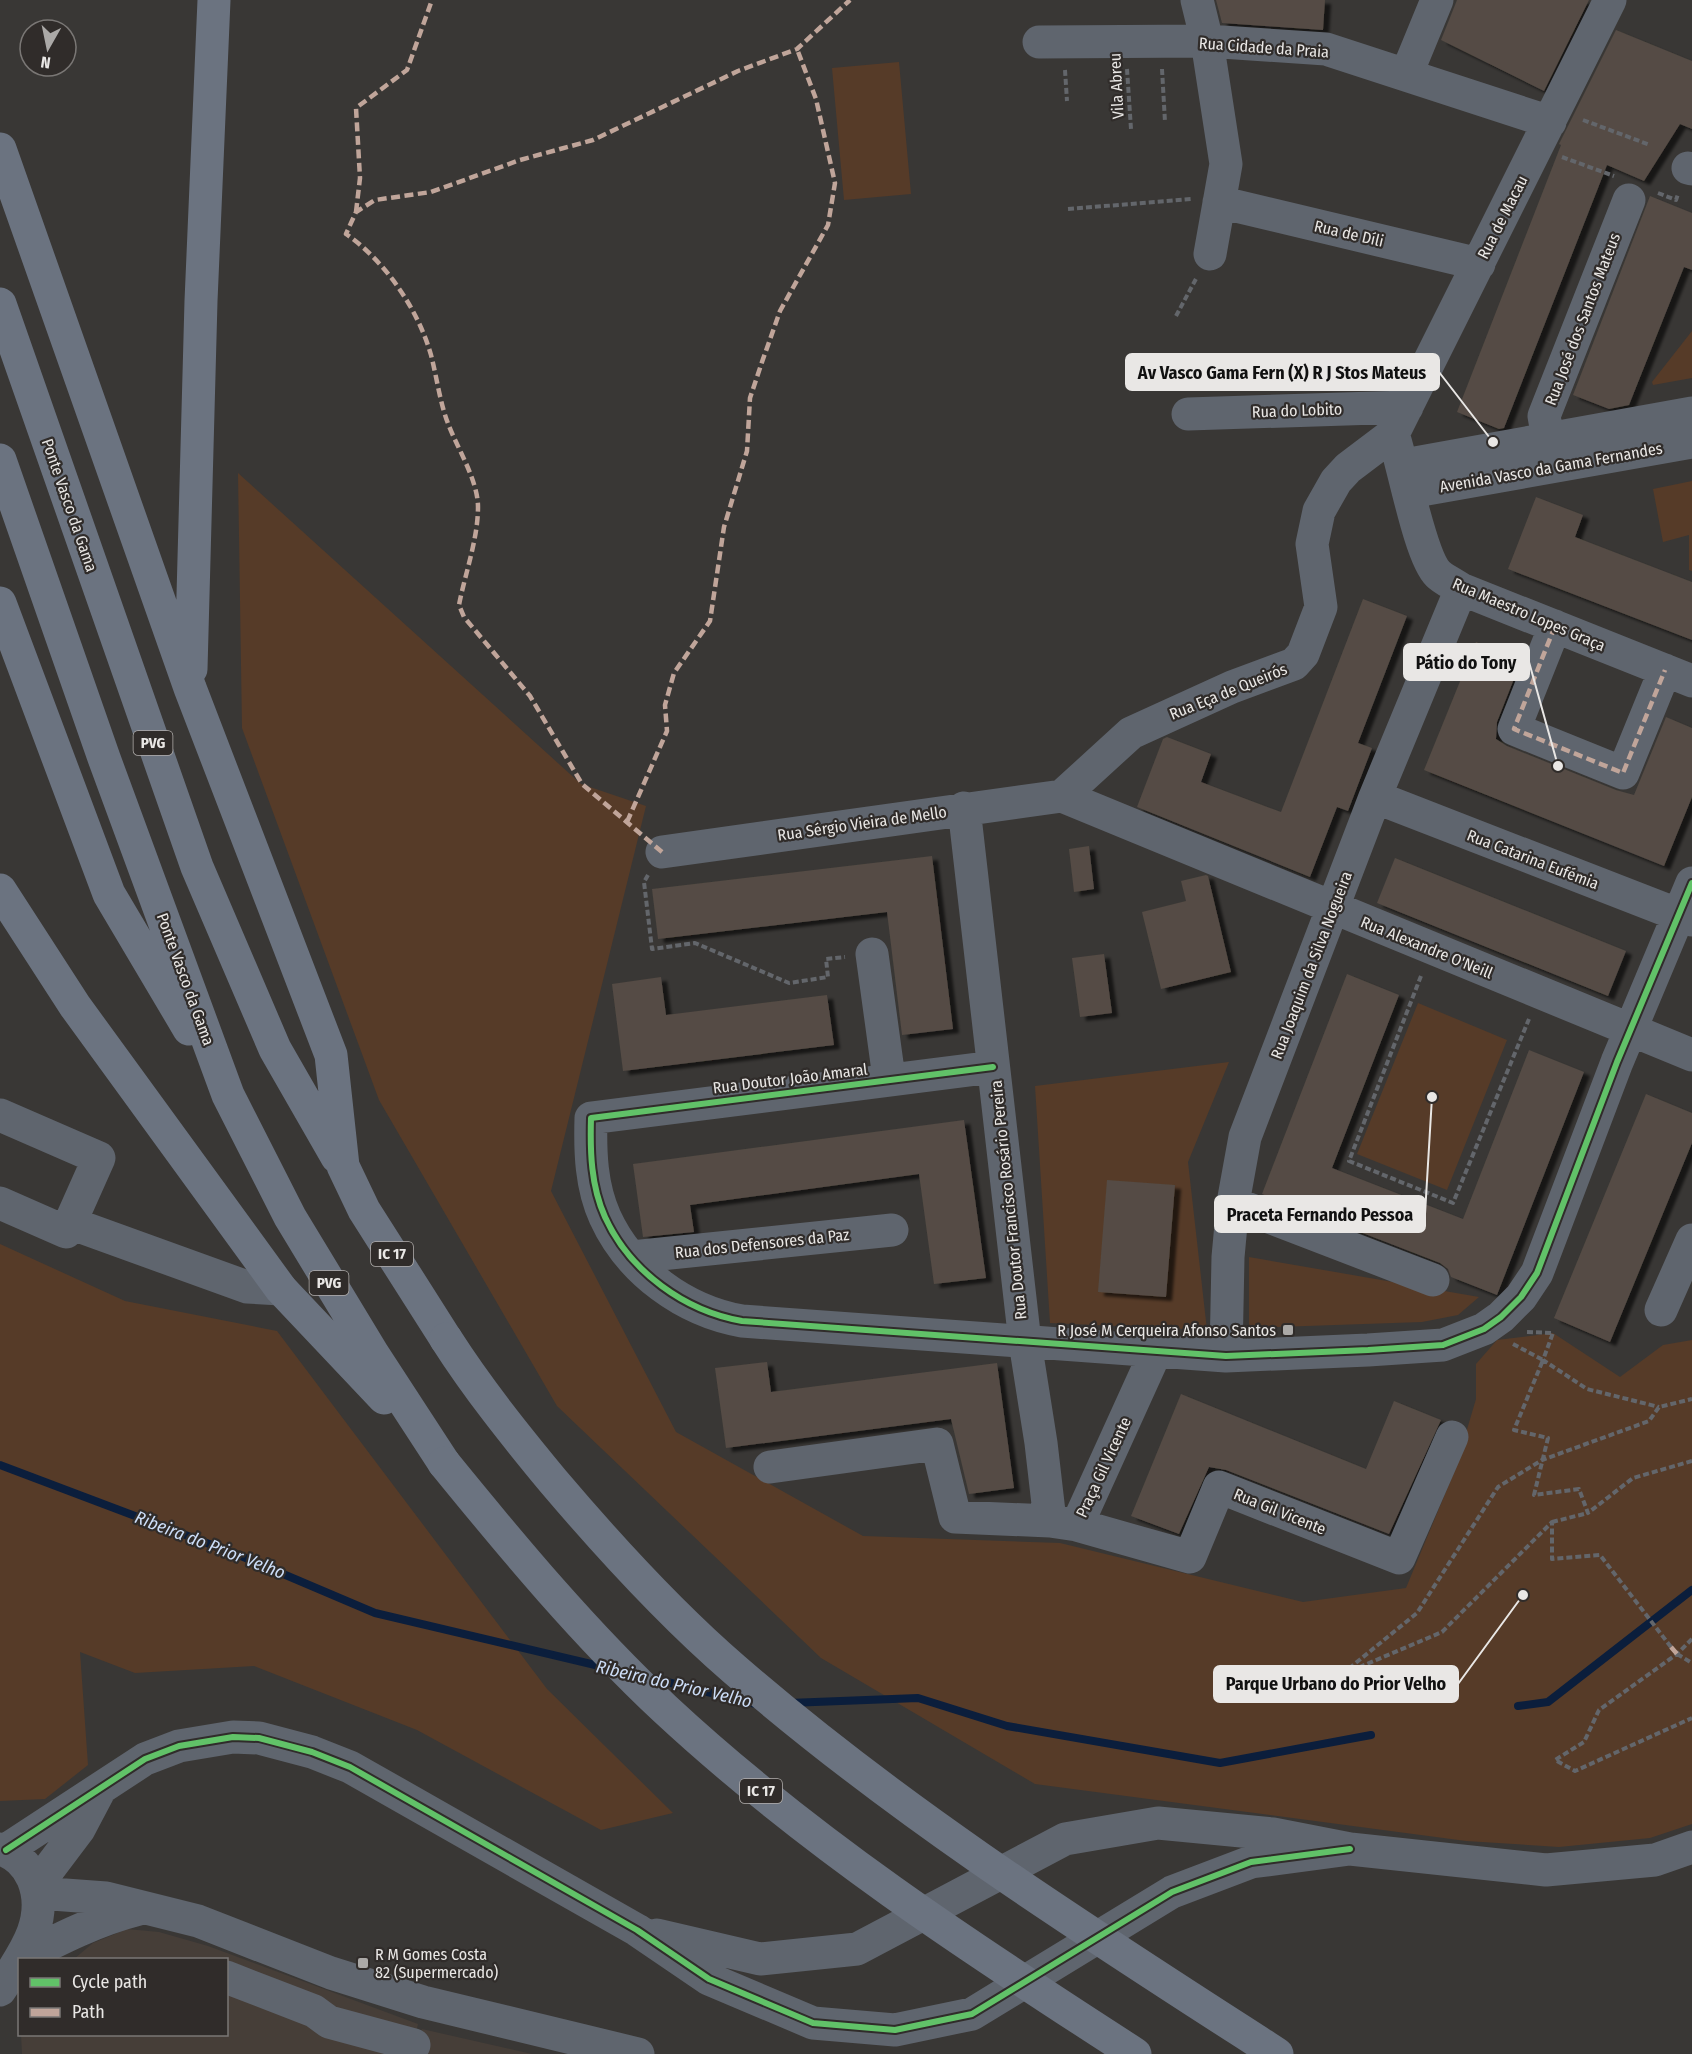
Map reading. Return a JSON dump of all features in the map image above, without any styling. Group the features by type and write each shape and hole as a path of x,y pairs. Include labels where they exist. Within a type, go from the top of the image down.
{"highway":[{"path":"190,688 201,301 214,0"},
{"path":"0,149 190,688 331,1055 343,1166"},
{"name":"Ponte Vasco da Gama","path":"0,304 197,867 275,1049 343,1166"},
{"name":"Ponte Vasco da Gama","path":"0,460 104,758 228,1095 301,1236 444,1463"},
{"path":"0,603 109,894 228,1095"},
{"path":"0,890 75,1006 281,1289 444,1463"},
{"name":"IC 17","path":"343,1166 364,1210 476,1386 577,1509 663,1602 733,1669 821,1740 1025,1891 1278,2054"},
{"name":"IC 17","path":"444,1463 548,1589 665,1709 722,1759 865,1873 973,1949 1135,2054"}],"street":[{"path":"1197,0 1207,41 1226,164 1210,254"},
{"path":"1407,73 1437,0"},
{"name":"Rua de Macau","path":"1400,420 1610,0"},
{"name":"Rua Cidade da Praia","path":"1039,42 1207,41 1326,49 1554,116"},
{"name":"Rua José dos Santos Mateus","path":"1548,439 1544,417 1629,200"},
{"name":"Rua de Díli","path":"1219,202 1479,264"},
{"name":"Avenida Vasco da Gama Fernandes","path":"1407,479 1548,439 1692,413"},
{"name":"Rua do Lobito","path":"1188,414 1400,420"},
{"name":"Rua Maestro Lopes Graça","path":"1400,420 1407,479 1417,528 1437,574 1461,589 1678,676"},
{"name":"Rua Eça de Queirós","path":"1062,796 1131,734 1232,687 1298,662 1321,608 1312,544 1320,511 1336,481 1400,420"},
{"name":"Avenida Vasco da Gama Fernandes","path":"1407,479 1692,442"},
{"name":"Rua Joaquim da Silva Nogueira","path":"1226,1356 1228,1257 1233,1203 1245,1137 1375,797 1461,589"},
{"path":"1556,626 1514,729 1623,773 1678,676"},
{"name":"Rua Sérgio Vieira de Mello","path":"662,852 1062,796"},
{"name":"Rua Alexandre O'Neill","path":"1062,796 1692,1055"},
{"name":"Rua Catarina Eufémia","path":"1375,797 1685,918"},
{"name":"Rua Doutor Francisco Rosário Pereira","path":"964,808 1024,1342"},
{"path":"632,1257 662,1287 678,1299 724,1318 789,1326 1226,1356 1280,1356 1431,1346 1463,1339 1484,1329 1521,1297 1537,1273 1632,1031 1685,918 1692,883"},
{"path":"872,954 889,1078"},
{"name":"Rua Doutor João Amaral","path":"632,1257 617,1239 605,1217 597,1193 590,1159 591,1118 889,1078 993,1067"},
{"path":"0,1115 99,1158 66,1232 0,1203"},
{"path":"1233,1203 1433,1280"},
{"path":"70,1223 247,1287 281,1289"},
{"name":"Rua dos Defensores da Paz","path":"632,1257 892,1230"},
{"path":"1661,1310 1692,1240"},
{"name":"Praça Gil Vicente","path":"1024,1342 1041,1443 1064,1523"},
{"name":"Praça Gil Vicente","path":"1064,1523 1156,1351"},
{"name":"Rua Gil Vicente","path":"770,1467 937,1444 955,1517 1064,1523 1190,1557 1219,1487 1399,1558 1452,1437"},
{"path":"20,1958 37,1925 37,1890 22,1862 3,1850 99,1791 145,1759 178,1746 233,1737 282,1742 350,1767 637,1930 709,1979 813,2023 895,2030 972,2014 1172,1892 1251,1862 1350,1850"},
{"path":"37,1890 79,1829 99,1791"},
{"path":"637,1930 760,1959 857,1949 1065,1839 1158,1823 1273,1834 1350,1850 1546,1870 1655,1860 1692,1847"},
{"path":"79,1829 77,1849 80,1868 90,1883 106,1898"},
{"path":"37,1890 106,1898 139,1909 198,1921 331,1973 423,2002 638,2054"},
{"path":"22,1958 94,1922 139,1909"},
{"path":"0,1991 18,1962"},
{"path":"228,1978 314,2011 329,2022 413,2049 423,2002"},
{"path":"0,1991 18,1986"}],"path":[{"path":"1161,41 1165,122"},
{"path":"1554,116 1650,145"},
{"path":"1068,209 1202,199 1219,202"},
{"path":"1176,316 1210,254"},
{"path":"662,852 644,882 652,949 695,944 789,983 828,976 826,960 872,954"},
{"path":"1432,949 1349,1161 1454,1203 1540,993"},
{"path":"1484,1329 1553,1334 1514,1430 1548,1438 1534,1495 1579,1489 1588,1513"},
{"path":"1542,1360 1587,1389 1659,1407 1692,1400"},
{"path":"1659,1407 1649,1420 1542,1460 1498,1488 1417,1613 1341,1675 1442,1632 1552,1522 1588,1513 1633,1478 1692,1461"},
{"path":"1552,1522 1552,1559 1600,1555 1671,1647"},
{"path":"1692,1639 1677,1654 1599,1710 1584,1742 1555,1760 1575,1771 1692,1718"},
{"path":"1677,1654 1692,1663"}],"shaded area":[{"path":"899,62 911,194 844,200 832,68"},
{"path":"1692,331 1692,378 1653,385 1652,382"},
{"path":"238,473 581,784 646,806 551,1191 676,1432 863,1536 1060,1543 1303,1602 1406,1588 1455,1470 1476,1399 1476,1364 1497,1340 1553,1333 1620,1377 1663,1345 1692,1340 1692,1824 1650,1838 1559,1847 1466,1841 1035,1784 821,1658 557,1406 379,1100 242,728"},
{"path":"1692,481 1692,571 1689,570 1689,535 1663,542 1653,489"},
{"path":"1418,1003 1507,1040 1447,1190 1357,1154"},
{"path":"1229,1062 1188,1162 1207,1330 1050,1323 1035,1086"},
{"path":"0,1244 125,1301 277,1331 547,1689 673,1813 601,1830 417,1730 254,1666 135,1673 80,1652 88,1765 45,1799 0,1801"},
{"path":"1249,1257 1479,1297 1458,1315 1422,1322 1249,1328"},
{"path":"127,1929 159,1932 208,1946 418,2024 411,2054 22,2054 21,2036 228,2036 228,1958 75,1958 93,1943"},
{"path":"422,2029 532,2054 414,2054"}],"building":[{"path":"1216,0 1325,0 1323,30 1222,23"},
{"path":"1457,0 1589,0 1544,91 1441,40"},
{"path":"1616,30 1692,61 1692,129 1680,124 1644,181 1607,165 1504,428 1499,429 1457,412 1561,145 1559,144"},
{"path":"1650,196 1692,213 1692,270 1684,267 1629,405 1609,409 1573,395"},
{"path":"1536,497 1583,515 1575,537 1692,582 1692,640 1508,569"},
{"path":"1363,599 1407,616 1358,743 1372,748 1348,811 1337,807 1310,877 1137,807 1163,739 1167,737 1211,754 1201,782 1281,812"},
{"path":"1476,642 1521,661 1497,722 1496,739 1507,746 1616,790 1634,795 1666,717 1692,728 1692,797 1664,866 1424,770"},
{"path":"1089,846 1094,889 1074,892 1069,849"},
{"path":"932,856 953,1029 902,1035 887,912 658,939 652,889"},
{"path":"1395,858 1626,951 1608,996 1377,903"},
{"path":"1206,875 1231,972 1161,989 1142,912 1186,901 1181,881"},
{"path":"1104,954 1112,1013 1080,1017 1072,958"},
{"path":"1347,974 1399,995 1332,1168 1463,1219 1529,1050 1584,1072 1497,1295 1451,1277 1448,1269 1440,1263 1262,1194"},
{"path":"661,977 666,1015 827,995 834,1045 623,1071 612,984"},
{"path":"1646,1094 1692,1113 1692,1143 1610,1342 1554,1318"},
{"path":"964,1120 986,1278 934,1284 919,1174 690,1205 694,1232 643,1237 633,1164"},
{"path":"1107,1180 1175,1185 1166,1297 1098,1292"},
{"path":"767,1362 771,1392 997,1363 1014,1488 969,1494 951,1419 726,1448 715,1368"},
{"path":"1181,1394 1366,1469 1394,1401 1441,1420 1389,1534 1226,1470 1209,1467 1179,1534 1131,1516"}],"waterway":[{"name":"Ribeira do Prior Velho","path":"0,1465 241,1556 375,1613 608,1668"},
{"name":"Ribeira do Prior Velho","path":"1518,1706 1548,1702 1692,1590"},
{"name":"Ribeira do Prior Velho","path":"651,1678 756,1704"},
{"name":"Ribeira do Prior Velho","path":"789,1703 918,1698 1007,1726 1220,1763 1371,1735"}],"marked path":[{"path":"356,212 360,178 356,108 407,70 432,0"},
{"path":"662,852 582,784 530,696 464,617 459,605 476,531 478,507 475,487 446,418 431,355 418,320 387,272 346,234 356,212 375,200 431,192 520,160 593,140 738,71 797,49 850,0"},
{"path":"627,822 667,731 665,705 674,673 710,621 724,527 747,451 750,398 762,362 780,311 828,225 835,183 816,99 797,49"},
{"path":"1555,626 1514,729 1623,773 1665,670"},
{"path":"1671,1647 1677,1654"}],"cycle path":[{"path":"993,1067 591,1118 592,1169 600,1205 616,1237 629,1255 661,1286 700,1308 742,1321 1226,1356 1443,1345 1484,1329 1501,1317 1521,1297 1537,1273 1617,1062 1692,883"},
{"path":"6,1850 145,1759 179,1746 233,1737 259,1738 312,1752 350,1767 637,1930 709,1979 813,2023 895,2030 972,2014 1172,1892 1251,1862 1350,1849"}],"place":[{"name":"Av Vasco Gama Fern (X) R J Stos Mateus","path":"1493,442"},
{"name":"Pátio do Tony","path":"1558,766"},
{"name":"Praceta Fernando Pessoa","path":"1432,1097"},
{"name":"R José M Cerqueira Afonso Santos","path":"1288,1330"},
{"name":"Parque Urbano do Prior Velho","path":"1523,1595"},
{"name":"R M Gomes Costa 82 (Supermercado)","path":"363,1963"}]}
